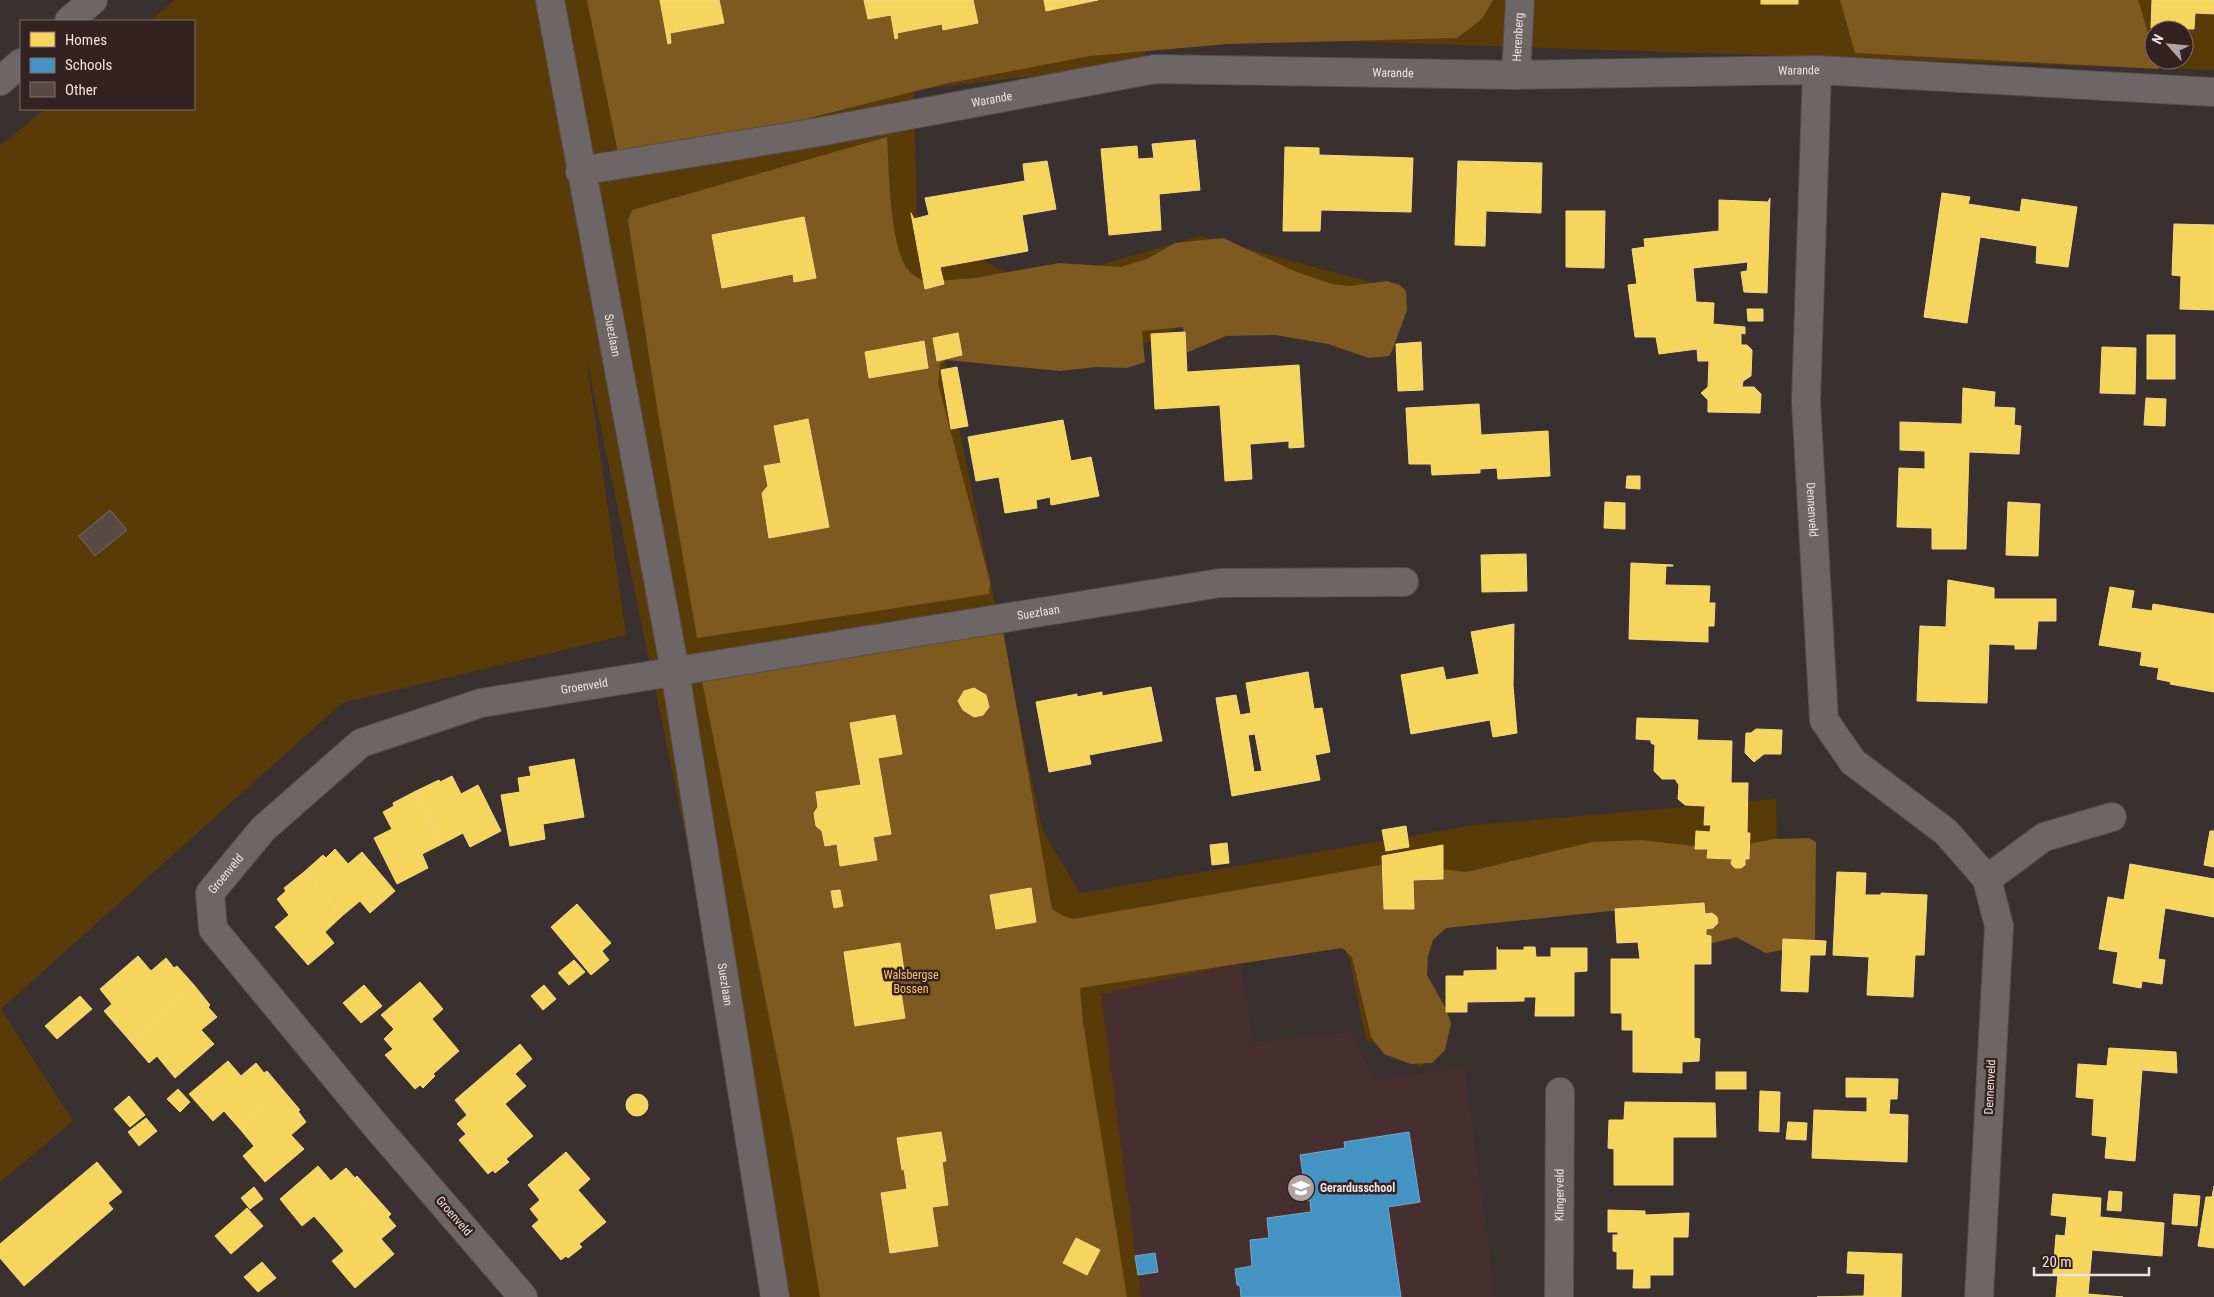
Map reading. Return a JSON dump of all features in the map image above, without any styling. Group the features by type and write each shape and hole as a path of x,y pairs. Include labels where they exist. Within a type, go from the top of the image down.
{"street":[{"path":"70,20 93,0"},
{"name":"Suezlaan","path":"550,0 580,171 675,671 775,1297"},
{"name":"Herenberg","path":"1516,75 1520,0"},
{"path":"0,81 20,64"},
{"name":"Warande","path":"580,171 813,133 1155,69 1516,75 1817,70 2214,92"},
{"name":"Dennenveld","path":"1817,70 1806,401 1824,720 1853,762 1946,832 1987,879 1999,926 1979,1297"},
{"name":"Suezlaan","path":"675,671 1220,583 1404,582"},
{"name":"Groenveld","path":"523,1297 375,1125 213,929 210,893 263,829 361,743 481,703 675,671"},
{"path":"1987,879 2044,837 2112,817"},
{"name":"Klingerveld","path":"1559,1297 1560,1092"}],"shaded area":[{"name":"Gerardusschool","path":"1235,927 1253,1042 1352,1032 1374,1080 1465,1067 1495,1297 1140,1297 1083,950"}],"green space":[{"name":"Walsbergse Bossen","path":"175,0 2214,0 2214,70 2194,69 2194,20 2144,20 2144,68 1158,35 1137,64 914,90 917,226 1031,285 1200,236 1389,287 1239,301 1145,343 938,327 1042,829 1080,893 1475,825 1776,799 1779,935 1703,942 1589,883 1421,932 1423,1068 1366,1039 1345,939 1101,994 1141,1297 781,1297 586,356 626,635 342,703 1,1009 73,1121 0,1182 0,146 44,110 195,110 195,20 151,20"},
{"path":"587,0 1493,0 1482,19 1457,38 1228,44 1090,56 944,84 817,116 650,165 618,153"},
{"path":"1840,0 2138,0 2144,20 2144,68 1855,53"},
{"path":"887,137 891,207 897,245 902,260 909,271 925,282 975,278 1059,263 1121,267 1147,259 1175,243 1223,238 1294,271 1332,284 1350,286 1387,281 1400,285 1406,291 1407,310 1392,351 1389,356 1369,358 1328,344 1275,335 1226,336 1186,353 1183,327 1142,331 1145,362 1127,368 1097,367 1060,371 946,360 940,364 938,383 990,582 989,594 697,638 658,414 628,220 632,210"},
{"name":"Walsbergse Bossen","path":"1003,630 1052,909 1064,916 1073,919 1392,863 1467,872 1592,842 1641,840 1721,849 1775,839 1809,838 1816,842 1815,944 1766,953 1736,937 1713,943 1651,913 1621,910 1446,928 1433,940 1428,956 1427,975 1445,1007 1451,1023 1445,1050 1432,1063 1411,1064 1384,1054 1371,1037 1352,957 1342,948 1080,988 1083,1022 1127,1297 820,1297 793,1137 702,681"}],"building: Homes":[{"path":"660,0 719,0 724,23 670,33 671,43 668,44"},
{"path":"864,0 973,0 978,23 943,30 942,24 897,33 898,38 895,39 891,15 868,19"},
{"path":"1044,0 1098,0 1046,11"},
{"path":"1761,0 1798,0 1798,4 1761,4"},
{"path":"2152,0 2214,0 2214,14 2195,13 2194,29 2194,20 2151,20"},
{"path":"1195,140 1200,190 1159,194 1161,230 1109,235 1101,149 1137,146 1138,159 1154,158 1152,144"},
{"path":"1285,147 1319,148 1319,155 1413,158 1411,212 1321,210 1320,231 1283,231"},
{"path":"1047,161 1056,209 1022,215 1028,251 940,267 944,284 925,289 911,213 914,219 929,215 925,198 1025,181 1023,164"},
{"path":"1458,161 1542,163 1541,213 1486,211 1485,246 1455,245"},
{"path":"1942,193 1970,197 1968,204 2020,212 2022,199 2077,207 2068,267 2036,263 2037,246 1980,237 1967,323 1924,317"},
{"path":"1770,198 1767,293 1744,292 1741,272 1747,271 1748,262 1693,268 1696,302 1714,303 1713,324 1745,327 1745,334 1741,333 1741,345 1747,345 1752,350 1751,376 1743,381 1742,387 1754,387 1761,394 1760,413 1708,412 1708,400 1701,393 1708,387 1709,361 1698,361 1697,349 1659,354 1656,337 1635,337 1628,285 1637,284 1632,249 1645,247 1644,239 1719,231 1719,200 1768,202"},
{"path":"1566,211 1605,211 1604,268 1566,267"},
{"path":"804,217 816,278 794,282 793,274 722,288 712,235"},
{"path":"2174,224 2214,225 2214,310 2180,309 2181,276 2172,275"},
{"path":"1747,309 1763,309 1763,321 1748,321"},
{"path":"1185,332 1187,372 1299,365 1304,447 1289,448 1289,441 1250,444 1252,479 1225,481 1220,405 1155,409 1151,334"},
{"path":"958,333 962,355 937,361 933,338"},
{"path":"2147,335 2175,335 2175,379 2147,379"},
{"path":"924,341 928,368 869,378 865,352"},
{"path":"1421,342 1423,390 1398,391 1396,344"},
{"path":"2102,347 2136,348 2135,394 2100,393"},
{"path":"957,367 968,426 951,429 941,370"},
{"path":"1963,388 1995,392 1994,407 2015,408 2014,425 2021,426 2019,454 1969,452 1966,549 1932,549 1932,528 1897,527 1899,468 1925,469 1925,451 1900,450 1900,422 1962,424"},
{"path":"2146,398 2166,399 2165,426 2144,425"},
{"path":"1479,404 1481,435 1548,431 1550,476 1498,479 1497,468 1480,469 1480,473 1432,475 1431,464 1409,464 1406,408"},
{"path":"808,419 829,527 769,538 762,493 768,486 764,466 781,463 774,426"},
{"path":"1063,420 1071,461 1091,457 1099,496 1051,505 1050,497 1036,500 1037,508 1005,513 999,477 976,481 968,437"},
{"path":"1627,476 1640,476 1640,489 1626,488"},
{"path":"1605,502 1625,503 1625,529 1604,528"},
{"path":"2008,502 2040,504 2038,556 2006,555"},
{"path":"1526,554 1527,591 1482,592 1481,555"},
{"path":"1631,563 1673,565 1666,566 1665,585 1710,586 1709,603 1715,603 1714,626 1708,626 1708,642 1629,639"},
{"path":"1948,580 1994,588 1994,599 2056,599 2056,621 2038,621 2036,649 2015,649 2015,645 1989,644 1987,703 1917,701 1920,626 1946,627"},
{"path":"2110,587 2134,591 2131,608 2152,611 2153,604 2214,614 2214,692 2170,684 2171,682 2157,679 2159,668 2140,665 2142,652 2099,645"},
{"path":"1514,624 1513,685 1517,733 1493,737 1490,720 1411,734 1401,675 1443,667 1446,680 1479,674 1471,632"},
{"path":"1308,672 1314,709 1322,708 1330,752 1315,755 1320,780 1232,796 1216,698 1236,695 1240,715 1251,713 1246,683","holes":["1255,734 1262,771 1254,772 1248,735"]},
{"path":"1151,687 1162,741 1089,755 1091,764 1049,772 1036,702 1077,694 1077,697 1102,692 1102,696"},
{"path":"974,688 986,695 989,707 983,715 974,717 963,710 958,701 964,691"},
{"path":"895,715 902,754 878,758 891,834 873,837 877,860 840,866 837,844 825,846 822,831 816,826 814,813 818,807 816,792 861,785 850,723"},
{"path":"1637,718 1698,720 1697,740 1732,741 1731,783 1748,783 1747,833 1750,833 1749,859 1745,859 1745,865 1741,868 1735,868 1731,864 1732,859 1707,858 1708,849 1695,849 1696,831 1710,832 1711,825 1704,825 1705,806 1685,805 1678,799 1679,785 1675,779 1662,779 1654,771 1655,745 1651,743 1651,740 1636,739"},
{"path":"1756,729 1782,730 1781,754 1764,754 1754,762 1745,753 1746,733 1751,733"},
{"path":"574,759 584,817 543,824 545,839 510,846 501,795 520,792 518,778 531,776 529,767"},
{"path":"452,776 461,794 478,785 501,831 470,847 463,833 442,844 416,791"},
{"path":"416,791 442,844 422,854 428,868 397,884 374,838 392,829 383,812 394,806 393,803"},
{"path":"1406,826 1409,847 1386,851 1382,830"},
{"path":"2210,831 2214,831 2214,867 2204,865"},
{"path":"1227,843 1229,863 1212,865 1210,845"},
{"path":"1443,845 1443,879 1413,880 1414,909 1384,909 1382,856"},
{"path":"335,849 348,864 362,852 395,891 370,913 360,901 342,916 304,872 323,855 326,858"},
{"path":"2130,864 2214,879 2214,917 2165,908 2158,959 2165,960 2162,984 2142,981 2141,988 2113,983 2118,952 2099,949 2108,897 2124,900"},
{"path":"304,872 342,916 325,932 334,943 308,965 275,927 289,915 277,899 286,891 284,888"},
{"path":"1837,872 1866,873 1865,895 1881,895 1881,893 1927,895 1924,955 1915,955 1913,997 1867,995 1869,957 1833,955"},
{"path":"1031,888 1036,922 996,929 990,895"},
{"path":"840,890 843,906 834,908 831,891"},
{"path":"1704,903 1705,914 1712,913 1717,917 1718,923 1713,928 1706,929 1706,935 1711,936 1711,964 1694,964 1694,1038 1700,1039 1699,1061 1682,1062 1682,1073 1633,1072 1633,1030 1622,1030 1622,1013 1611,1013 1611,959 1640,959 1638,942 1617,943 1615,909"},
{"path":"577,904 611,943 602,951 609,960 591,975 551,927"},
{"path":"1783,939 1826,941 1825,955 1810,955 1808,992 1781,991"},
{"path":"900,943 905,978 899,980 905,1018 855,1026 844,952"},
{"path":"1497,947 1498,950 1524,950 1524,947 1535,947 1536,957 1551,957 1551,948 1587,948 1587,971 1574,972 1574,1016 1535,1016 1536,997 1524,997 1524,1001 1467,1002 1467,1012 1446,1012 1446,976 1464,976 1464,971 1497,970"},
{"path":"138,956 151,971 166,958 174,968 177,966 194,985 130,1041 104,1011 112,1004 100,989"},
{"path":"574,960 585,972 569,985 558,973"},
{"path":"420,982 443,1009 432,1019 459,1051 433,1074 435,1076 423,1088 420,1085 415,1089 385,1055 393,1049 384,1039 394,1029 381,1015"},
{"path":"194,985 217,1017 201,1030 214,1044 175,1078 157,1056 149,1063 130,1041"},
{"path":"364,985 382,1006 361,1023 343,1003"},
{"path":"544,985 556,999 543,1010 531,996"},
{"path":"80,996 92,1009 57,1039 45,1026"},
{"path":"520,1044 532,1059 515,1074 526,1086 505,1104 533,1136 506,1159 509,1162 495,1173 493,1170 488,1174 459,1140 466,1134 457,1124 467,1115 455,1100"},
{"path":"2109,1048 2176,1052 2177,1073 2142,1070 2135,1161 2105,1158 2107,1137 2092,1135 2094,1099 2076,1097 2078,1064 2107,1066"},
{"path":"228,1061 241,1076 256,1063 264,1073 267,1071 283,1090 239,1128 224,1111 213,1121 189,1094"},
{"path":"1716,1072 1746,1072 1746,1089 1716,1089"},
{"path":"1846,1078 1898,1079 1897,1099 1890,1099 1889,1114 1908,1115 1907,1162 1812,1158 1814,1110 1867,1112 1867,1097 1846,1097"},
{"path":"178,1089 190,1102 180,1112 167,1099"},
{"path":"283,1090 300,1110 298,1111 306,1122 291,1135 304,1149 265,1182 243,1156 254,1146 239,1128"},
{"path":"1760,1091 1780,1092 1779,1132 1759,1131"},
{"path":"637,1094 645,1097 648,1105 645,1113 637,1116 629,1113 626,1105 629,1097"},
{"path":"129,1096 145,1115 130,1127 114,1109"},
{"path":"1625,1102 1715,1103 1716,1137 1673,1137 1673,1185 1614,1185 1614,1149 1608,1148 1609,1120 1624,1120"},
{"path":"146,1118 157,1131 139,1146 128,1132"},
{"path":"1788,1122 1807,1123 1806,1140 1786,1139"},
{"path":"941,1132 946,1161 942,1162 948,1205 932,1207 938,1246 890,1253 881,1193 907,1189 897,1138"},
{"path":"566,1152 590,1179 578,1190 606,1222 579,1244 582,1247 568,1258 566,1256 561,1260 532,1226 539,1220 530,1209 540,1200 528,1185"},
{"path":"97,1162 122,1192 108,1203 113,1209 24,1286 0,1258 0,1244"},
{"path":"318,1166 331,1181 346,1168 355,1178 357,1176 374,1195 329,1233 314,1216 302,1226 280,1199"},
{"path":"2214,1186 2214,1248 2198,1246 2206,1197 2212,1197"},
{"path":"254,1187 263,1199 250,1209 241,1198"},
{"path":"2109,1191 2122,1192 2121,1211 2107,1210"},
{"path":"2053,1194 2101,1198 2100,1217 2164,1223 2162,1256 2092,1250 2088,1294 2123,1297 2056,1297 2058,1274 2053,1274 2056,1235 2065,1236 2067,1217 2051,1215"},
{"path":"2174,1194 2200,1196 2197,1226 2172,1224"},
{"path":"374,1195 391,1214 388,1217 396,1226 381,1239 394,1254 355,1288 332,1261 344,1251 329,1233"},
{"path":"247,1208 263,1226 231,1254 215,1236"},
{"path":"1608,1210 1645,1211 1645,1215 1689,1213 1688,1237 1673,1237 1673,1275 1650,1275 1650,1288 1633,1288 1634,1269 1617,1269 1617,1252 1613,1251 1613,1235 1618,1235 1618,1232 1608,1232"},
{"path":"1076,1238 1100,1250 1087,1275 1063,1263"},
{"path":"1848,1252 1902,1254 1901,1297 1817,1297 1864,1296 1865,1274 1847,1273"},
{"path":"262,1262 276,1278 258,1292 244,1277"}],"building: Schools":[{"path":"1409,1132 1420,1202 1388,1207 1401,1297 1241,1297 1235,1269 1252,1266 1250,1240 1269,1238 1267,1218 1311,1212 1310,1200 1307,1201 1300,1155 1345,1148 1344,1142"},
{"path":"1155,1253 1158,1272 1138,1275 1135,1256"}],"building: Other":[{"path":"110,510 127,530 95,556 79,536"}],"place":[{"name":"Gerardusschool","path":"1301,1188"}]}
